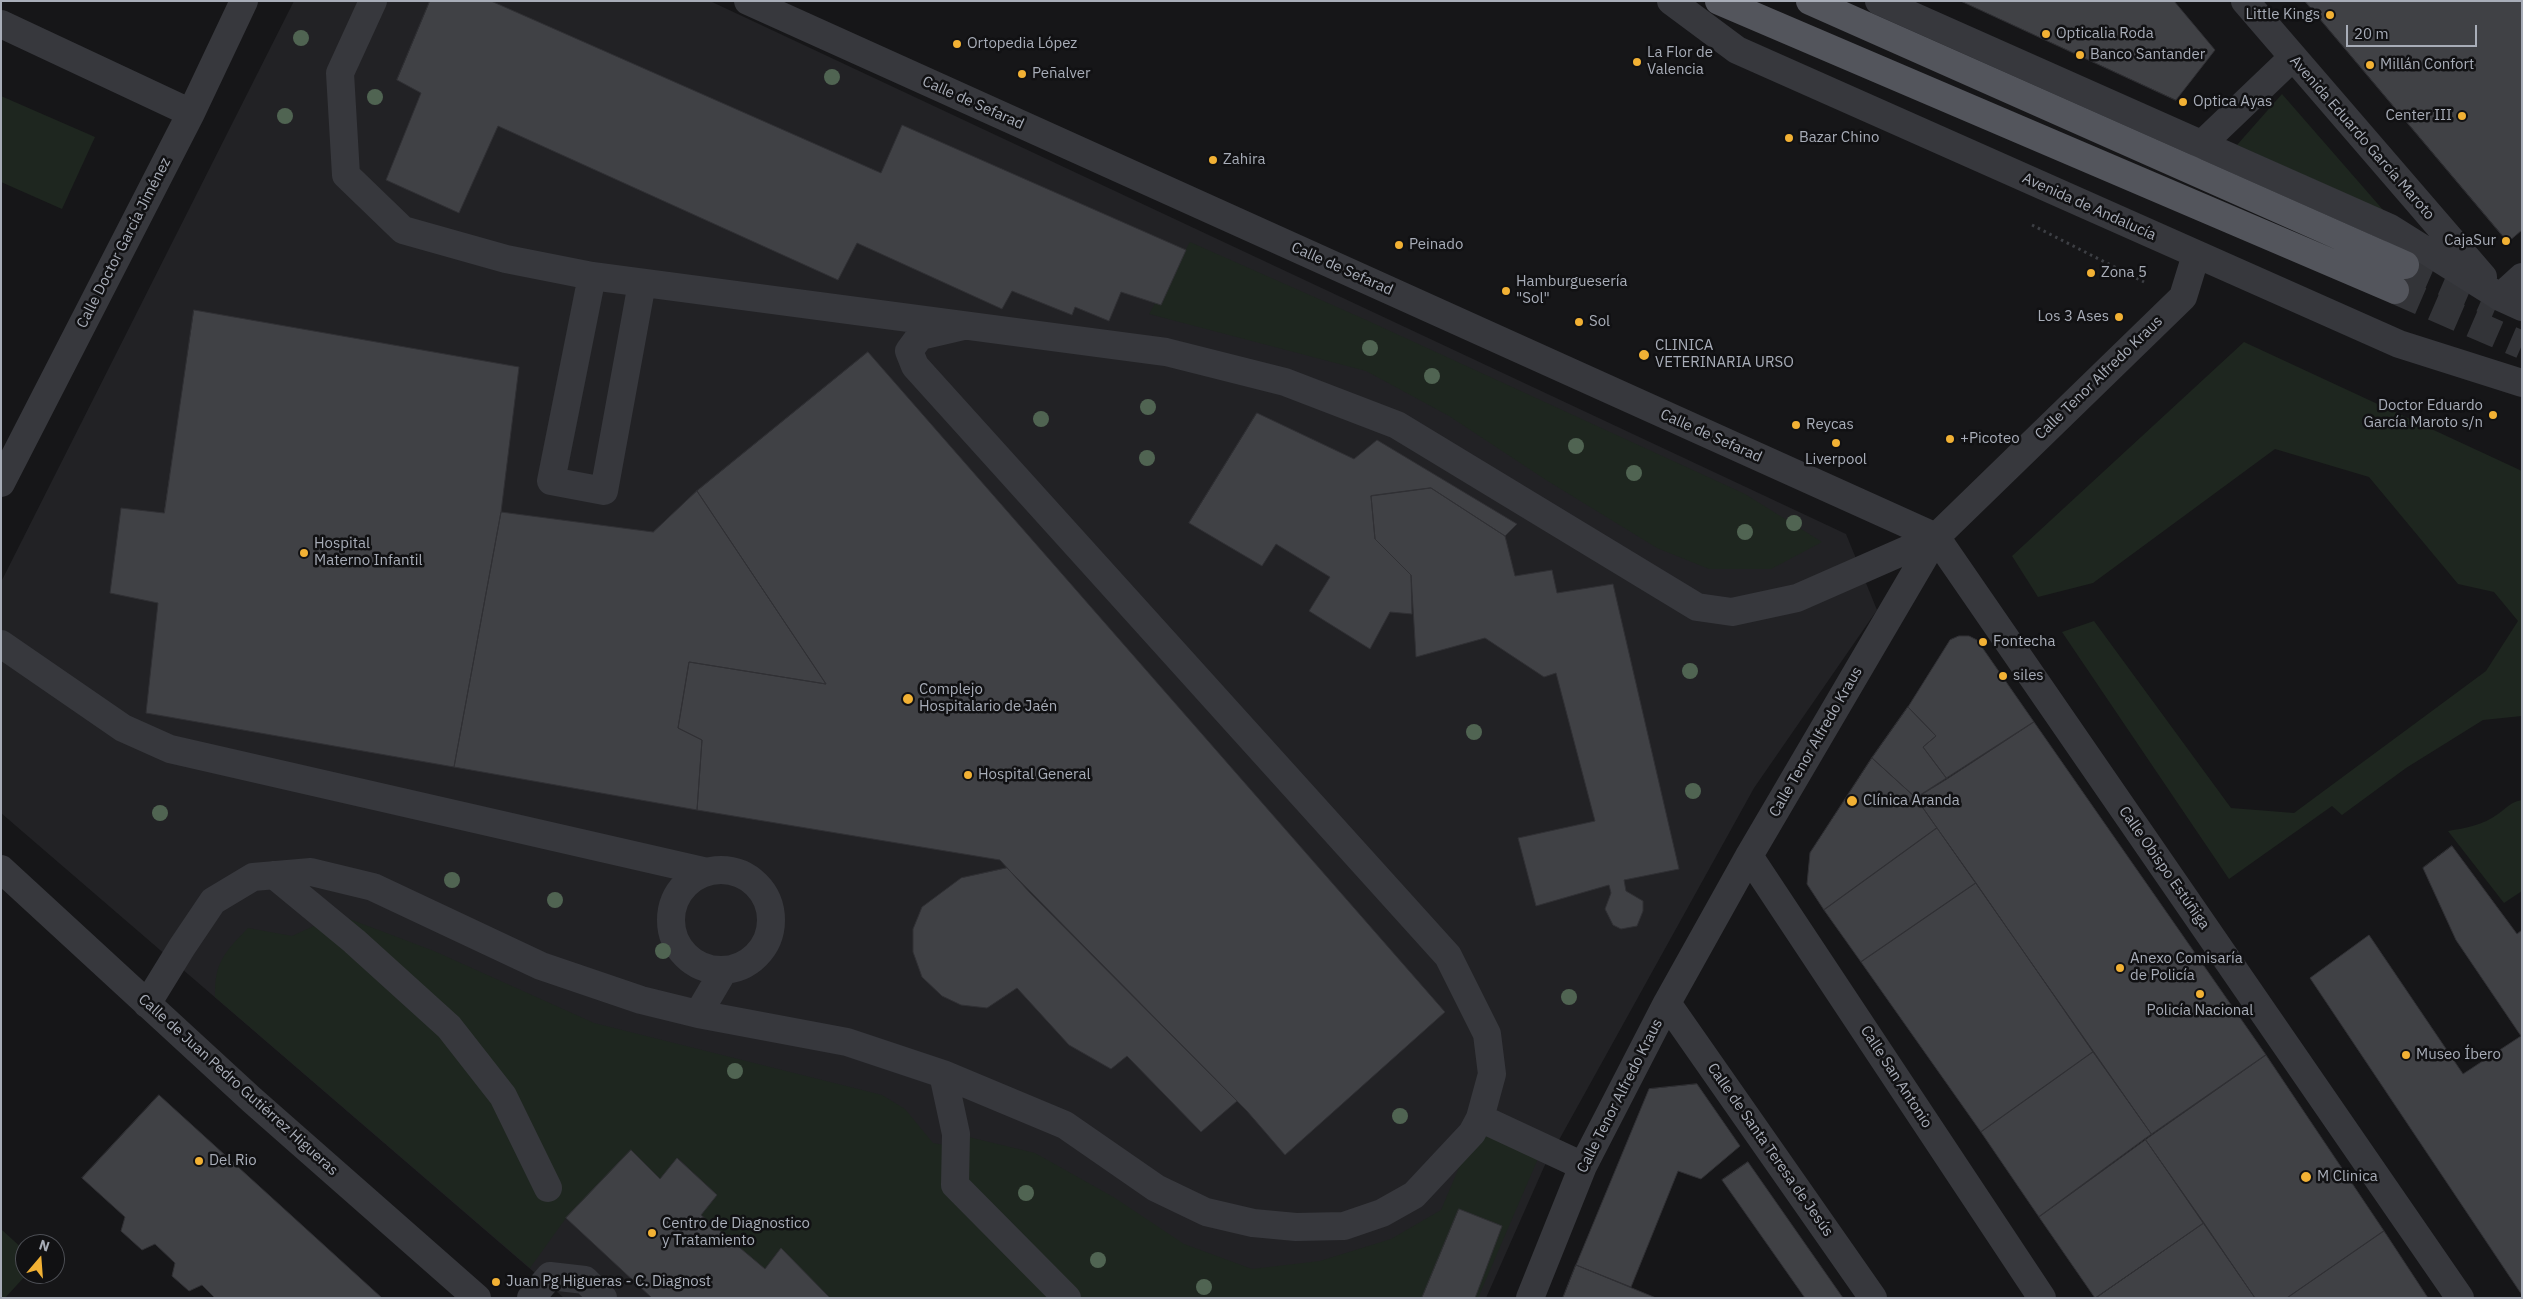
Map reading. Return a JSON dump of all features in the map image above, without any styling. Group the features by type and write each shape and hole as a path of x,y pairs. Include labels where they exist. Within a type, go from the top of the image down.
{"main road":[{"path":"1719,1 2395,290"},
{"path":"1810,1 2405,265"}],"street":[{"name":"Calle Doctor García Jiménez","path":"1,483 191,113 244,1"},
{"path":"372,1 340,73 346,175 403,230 506,260 592,276 1166,352 1294,385 1397,425 1697,607 1732,612 1797,598 1936,537"},
{"name":"Calle de Sefarad","path":"748,1 1936,537"},
{"name":"Avenida de Andalucía","path":"1671,1 1737,50 2399,344 2522,383"},
{"path":"1879,1 2390,228 2511,302 2522,277"},
{"name":"Avenida Eduardo García Maroto","path":"2245,1 2292,58 2511,302 2522,324"},
{"path":"1,24 191,113"},
{"path":"2201,145 2292,58"},
{"name":"Calle Tenor Alfredo Kraus","path":"1530,1298 1583,1166 1667,1003 1750,856 1936,537 2183,297 2196,254"},
{"path":"592,276 551,481 604,491 642,283"},
{"path":"147,1004 182,946 213,901 253,877 311,872 373,886 541,966 641,1000 698,1014 847,1042 943,1074 1066,1124 1156,1188 1206,1212 1253,1223 1296,1227 1344,1226 1382,1213 1414,1195 1472,1133 1480,1118 1492,1074 1487,1034 1448,956 916,366 909,351 920,336 963,326"},
{"name":"Calle Obispo Estúñiga","path":"1936,537 2460,1298"},
{"path":"1,644 123,728 170,749 707,872 735,872 750,880 763,892 769,908 770,926 766,942 755,956 740,966 724,970 706,968 691,960 678,947 672,931 671,914 674,900 682,888 693,878 707,872"},
{"name":"Calle San Antonio","path":"1750,856 2042,1298"},
{"name":"Calle de Juan Pedro Gutiérrez Higueras","path":"1,869 252,1100 477,1298"},
{"path":"274,875 354,941 448,1027 503,1096 548,1188"},
{"path":"698,1014 724,970"},
{"name":"Calle de Santa Teresa de Jesús","path":"1667,1003 1873,1298"},
{"path":"943,1074 956,1134 955,1186 1067,1298"},
{"path":"1480,1118 1583,1166"},
{"path":"531,1298 550,1276 585,1280 603,1298"}],"shaded area":[{"name":"Complejo Hospitalario de Jaén","path":"294,1 710,1 1846,534 1877,610 1754,788 1544,1167 1486,1298 564,1298 1,813 1,582"},
{"path":"2282,94 2384,211 2237,145"},
{"path":"1,96 95,137 62,209 1,182"},
{"path":"1190,242 1364,319 1745,494 1822,542 1771,569 1709,569 1657,548 1546,480 1449,416 1366,371 1149,314"},
{"path":"2244,342 2522,471 2522,716 2483,720 2406,768 2342,815 2332,806 2229,879 2062,632 2094,621 2231,808 2294,813 2486,671 2518,621 2494,592 2458,584 2369,477 2275,449 2093,583 2038,597 2012,556"},
{"path":"2522,800 2522,891 2504,903 2448,831 2468,827 2492,818 2512,804"},
{"path":"307,903 434,951 594,1023 882,1095 905,1109 933,1143 955,1147 956,1134 1035,1153 1115,1198 1184,1244 1252,1269 1320,1261 1391,1239 1441,1210 1480,1118 1543,1147 1478,1298 830,1298 781,1249 765,1269 701,1215 717,1195 678,1158 660,1179 631,1150 566,1218 530,1268 215,997 216,975 222,958 248,928 292,936 327,920"},
{"path":"1,1229 15,1242 15,1284 18,1284 5,1298 1,1298"}],"building":[{"path":"430,1 491,1 881,173 902,125 1186,250 1161,305 1121,292 1109,321 1075,307 1072,315 1012,291 1002,309 857,243 838,280 498,126 459,213 386,180 421,93 397,80"},
{"path":"1961,1 2174,1 2215,50 2176,100"},
{"name":"Center III","path":"2305,1 2522,1 2522,230 2508,242"},
{"name":"Hospital Materno Infantil","path":"194,310 519,367 501,512 454,767 146,713 158,603 110,593 121,508 164,513"},
{"name":"Hospital General","path":"868,352 1445,1012 1285,1155 1247,1111 1031,894 1000,860 697,810 702,740 678,728 689,662 826,684 697,491"},
{"path":"1257,413 1354,459 1377,440 1517,524 1505,536 1431,488 1371,496 1375,539 1411,575 1412,614 1390,612 1370,649 1309,611 1330,577 1276,544 1262,566 1189,523"},
{"path":"1431,488 1505,536 1515,576 1552,570 1557,593 1613,584 1679,869 1624,880 1626,891 1643,901 1643,911 1637,926 1621,929 1613,925 1605,909 1611,893 1609,885 1536,906 1518,838 1595,821 1556,673 1544,677 1485,638 1416,657 1411,575 1375,539 1371,496"},
{"path":"697,491 826,684 689,662 678,728 702,740 697,810 454,767 501,512 653,532"},
{"path":"1959,636 1969,636 1977,640 2034,722 1947,779 1923,747 1936,736 1908,707 1950,640"},
{"path":"1908,707 1936,736 1923,747 1947,779 1916,798 1872,758"},
{"name":"Anexo Comisaría de Policía","path":"2034,722 2266,1055 2152,1135 1916,798"},
{"path":"1872,758 1916,798 1937,828 1824,910 1807,884 1810,853"},
{"path":"1937,828 1976,883 1861,962 1824,910"},
{"name":"Museo Íbero","path":"2452,846 2517,934 2522,930 2522,1295 2310,978 2369,935 2463,1074 2521,1036 2456,940 2423,868"},
{"path":"1007,868 1237,1101 1201,1132 1127,1056 1111,1069 1069,1045 1017,988 987,1008 961,1005 942,996 922,977 913,952 913,929 922,907 961,878"},
{"path":"1976,883 2093,1052 1981,1132 1861,962"},
{"path":"2093,1052 2152,1135 2039,1217 1981,1132"},
{"path":"2266,1055 2384,1231 2287,1298 2255,1298 2145,1139"},
{"path":"1697,1084 1740,1146 1701,1179 1678,1171 1631,1287 1576,1265 1649,1089"},
{"path":"159,1095 382,1298 215,1298 202,1285 189,1291 172,1276 175,1263 155,1244 142,1250 121,1231 125,1217 82,1178"},
{"path":"2145,1139 2204,1223 2095,1298 2039,1217"},
{"name":"Centro de Diagnostico y Tratamiento","path":"631,1150 660,1179 677,1158 717,1195 701,1215 765,1269 781,1248 830,1298 652,1298 566,1218"},
{"path":"1748,1162 1843,1298 1805,1298 1722,1180"},
{"path":"1459,1209 1502,1226 1475,1298 1422,1298"},
{"path":"2204,1223 2255,1298 2096,1298"},
{"path":"2384,1231 2428,1298 2287,1298"},
{"path":"1576,1265 1656,1298 1563,1298"}],"tunnel":[{"path":"2405,265 2497,305"},
{"path":"2395,290 2522,345"}],"place":[{"name":"Little Kings","path":"2330,15"},
{"name":"Opticalia Roda","path":"2046,34"},
{"name":"Ortopedia López","path":"957,44"},
{"name":"Banco Santander","path":"2080,55"},
{"name":"La Flor de Valencia","path":"1637,62"},
{"name":"Millán Confort","path":"2370,65"},
{"name":"Peñalver","path":"1022,74"},
{"name":"Optica Ayas","path":"2183,102"},
{"name":"Center III","path":"2462,116"},
{"name":"Bazar Chino","path":"1789,138"},
{"name":"Zahira","path":"1213,160"},
{"name":"CajaSur","path":"2506,241"},
{"name":"Peinado","path":"1399,245"},
{"name":"Zona 5","path":"2091,273"},
{"name":"Hamburguesería \"Sol\"","path":"1506,291"},
{"name":"Los 3 Ases","path":"2119,317"},
{"name":"Sol","path":"1579,322"},
{"name":"CLINICA VETERINARIA URSO","path":"1644,355"},
{"name":"Doctor Eduardo García Maroto s/n","path":"2493,415"},
{"name":"Reycas","path":"1796,425"},
{"name":"+Picoteo","path":"1950,439"},
{"name":"Liverpool","path":"1836,443"},
{"name":"Hospital Materno Infantil","path":"304,553"},
{"name":"Fontecha","path":"1983,642"},
{"name":"siles","path":"2003,676"},
{"name":"Complejo Hospitalario de Jaén","path":"908,699"},
{"name":"Hospital General","path":"968,775"},
{"name":"Clínica Aranda","path":"1852,801"},
{"name":"Anexo Comisaría de Policía","path":"2120,968"},
{"name":"Policía Nacional","path":"2200,994"},
{"name":"Museo Íbero","path":"2406,1055"},
{"name":"Del Rio","path":"199,1161"},
{"name":"M Clinica","path":"2306,1177"},
{"name":"Centro de Diagnostico y Tratamiento","path":"652,1233"},
{"name":"Juan Pg Higueras - C. Diagnost","path":"496,1282"}]}
